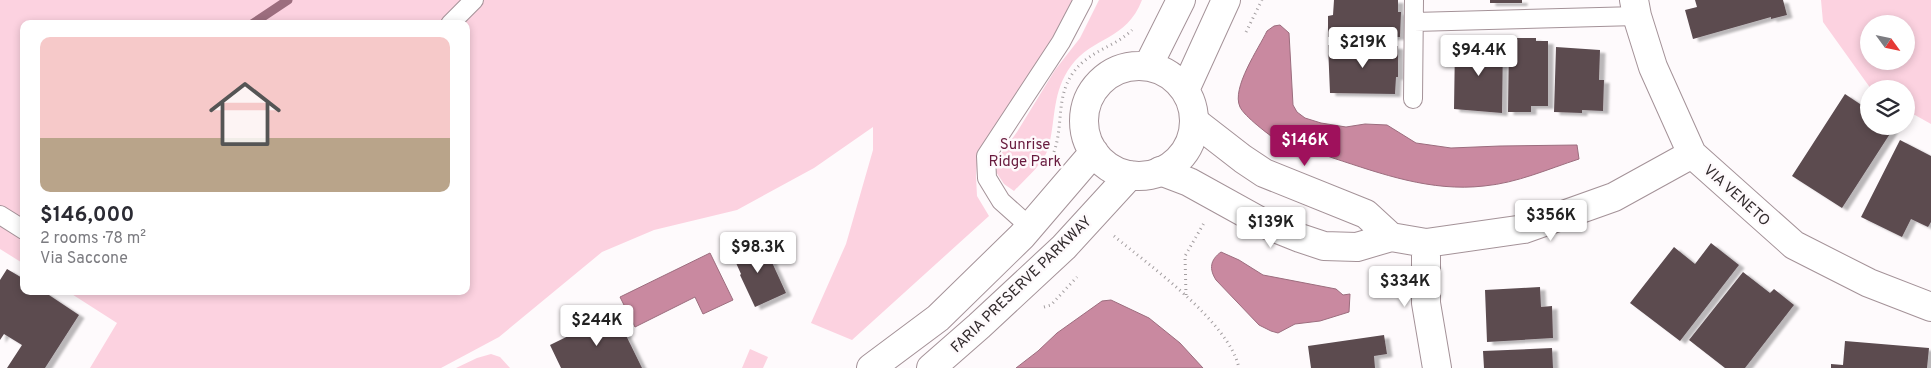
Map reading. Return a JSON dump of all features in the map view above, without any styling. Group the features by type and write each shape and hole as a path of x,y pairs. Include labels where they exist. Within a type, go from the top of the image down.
{"street":[{"path":"1148,66 1181,0"},
{"path":"1185,90 1226,0"},
{"name":"VIA VENETO","path":"1636,8 1653,67 1692,154 1794,245 1869,282 1931,307"},
{"path":"1130,66 1148,66 1162,70 1175,79 1185,90 1192,105 1194,121 1192,137 1185,151 1174,163 1160,171 1146,175 1130,175 1116,171 1104,164 1094,152 1086,136 1084,117 1088,100 1098,84 1112,72 1130,66"},
{"path":"1194,121 1264,173 1366,214 1391,237"},
{"path":"871,368 938,318 1030,227 1094,152"},
{"path":"1160,171 1189,182 1265,224 1300,238 1324,246 1357,247 1391,237 1426,243 1524,229 1614,197 1692,154"},
{"name":"FARIA PRESERVE PARKWAY","path":"931,368 1057,254 1130,175"},
{"path":"1426,243 1426,303 1437,368"}],"lane":[{"path":"454,20 474,0"},
{"path":"1030,227 1001,201 987,178 986,156 1061,42 1082,0"},
{"path":"1413,99 1414,0"},
{"path":"1414,22 1636,8"},
{"path":"0,215 20,228"}],"path":[{"path":"1243,38 1262,0"},
{"path":"1052,157 1058,140 1061,102 1066,84 1082,62 1124,38 1135,28"},
{"path":"1186,295 1185,256 1208,217"},
{"path":"1091,218 1186,295 1220,332 1237,358 1239,368"}],"green space":[{"path":"0,0 1074,0 1029,81 978,154 977,196 989,216 852,340 811,323 846,244 873,150 873,127 814,168 737,210 654,230 602,252 499,337 441,368 90,368 117,323 73,295 470,295 470,20 20,20 20,262 0,249"},
{"name":"Sunrise Ridge Park","path":"1099,0 1142,0 1127,23 1118,31 1089,49 1071,66 1058,95 1047,153 1014,191 1004,184 996,172 998,158 1017,132 1055,70 1080,38"},
{"path":"1821,0 1931,0 1931,124 1915,115 1915,80 1865,80 1823,22"},
{"path":"750,349 768,357 763,368 742,368"},
{"path":"491,354 500,357 510,368 456,368 477,358"}],"shaded area":[{"path":"1280,25 1289,33 1293,105 1297,112 1305,118 1346,127 1365,124 1387,125 1416,143 1451,148 1577,145 1579,159 1508,182 1484,186 1445,186 1426,184 1388,175 1278,141 1242,111 1238,99 1242,79 1267,31 1274,26"},
{"path":"1221,252 1239,260 1263,275 1336,289 1343,295 1350,294 1349,312 1320,321 1295,324 1278,333 1271,331 1259,325 1216,280 1212,272 1212,265 1215,258"},
{"path":"710,253 733,300 703,314 695,297 635,327 620,297"},
{"path":"1111,300 1149,318 1180,343 1203,368 1016,368 1057,333 1102,301"}],"building":[{"path":"1334,0 1398,0 1398,12 1401,12 1400,37 1328,37 1328,16 1333,15"},
{"path":"1490,0 1522,0 1522,3 1490,3"},
{"path":"1695,0 1783,0 1787,15 1771,19 1771,17 1693,39 1685,10 1697,7"},
{"path":"1509,38 1536,38 1536,41 1548,41 1548,106 1531,106 1531,112 1508,112"},
{"path":"1470,41 1503,42 1502,113 1454,109 1455,44 1470,44"},
{"path":"1328,45 1398,46 1398,77 1396,77 1395,94 1330,93"},
{"path":"1556,47 1600,50 1599,80 1604,80 1603,111 1582,110 1582,113 1554,112"},
{"path":"1845,94 1860,104 1860,135 1889,135 1842,208 1792,176"},
{"path":"1900,140 1931,156 1931,222 1928,227 1911,219 1902,237 1861,217"},
{"path":"759,241 768,260 770,258 786,293 755,307 732,254"},
{"path":"1711,243 1739,265 1680,341 1630,303 1674,247 1695,264"},
{"path":"7,269 20,277 20,295 49,295 79,315 45,368 7,368 22,345 4,334 0,340 0,280"},
{"path":"1743,272 1770,293 1774,289 1794,305 1745,368 1725,368 1689,340"},
{"path":"1540,287 1541,307 1552,306 1553,338 1487,342 1485,290"},
{"path":"615,313 642,368 561,368 550,345"},
{"path":"1384,335 1387,354 1374,356 1375,368 1311,368 1308,346"},
{"path":"1845,341 1929,348 1927,368 1831,368 1831,364 1843,365"},
{"path":"1552,348 1553,368 1484,368 1483,351"}],"waterway":[{"path":"258,20 288,0"}]}
